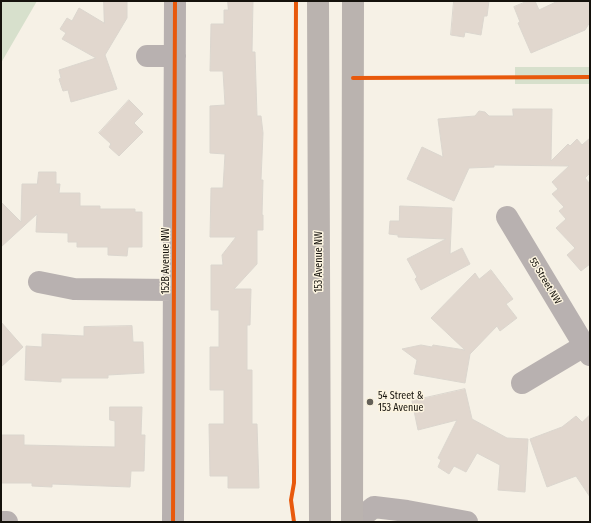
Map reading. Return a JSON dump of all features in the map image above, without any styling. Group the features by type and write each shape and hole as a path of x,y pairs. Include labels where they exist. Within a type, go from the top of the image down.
{"main road":[{"name":"153 Avenue NW","path":"318,1 320,522"},
{"path":"354,1 354,522"}],"street":[{"name":"152B Avenue NW","path":"173,522 175,1"},
{"path":"147,56 175,56"},
{"name":"55 Street NW","path":"507,217 587,350 522,383"},
{"name":"152B Avenue NW","path":"39,282 74,289 173,290"},
{"path":"354,522 374,507 408,511 467,522"},
{"path":"1,522 7,522"}],"green space":[{"path":"1,1 37,1 1,63"},
{"path":"515,67 590,67 590,84 515,84"}],"building":[{"path":"104,1 127,1 127,18 105,55 117,89 71,102 68,90 63,91 59,79 61,78 59,70 96,58 62,39 66,33 60,29 67,18 72,21 79,8 104,23"},
{"path":"228,1 253,1 252,52 255,52 257,116 261,116 263,133 261,180 263,180 263,230 257,230 257,264 234,289 251,289 250,325 247,325 247,370 252,370 252,424 257,424 259,488 228,488 228,476 210,476 209,424 224,424 224,390 210,390 210,347 219,347 219,310 211,310 211,265 223,265 222,255 236,237 210,237 211,188 223,188 225,154 210,153 210,106 225,105 223,71 210,71 211,24 224,24 224,10 228,10"},
{"path":"454,1 489,1 487,16 484,16 481,35 465,32 464,37 451,35"},
{"path":"528,1 535,1 539,10 558,1 590,1 590,22 585,30 531,53 518,23 520,22 514,7"},
{"path":"129,100 143,114 134,123 143,132 119,156 109,147 111,144 99,133"},
{"path":"513,109 552,109 551,161 568,144 570,146 577,139 582,145 590,138 590,173 585,178 590,184 590,264 581,271 567,255 575,248 556,228 566,219 559,211 564,207 552,194 558,189 552,182 569,166 494,165 494,167 469,168 454,201 407,179 422,147 443,157 438,119 475,116 479,111 485,112 489,116 513,116"},
{"path":"39,172 56,172 56,184 60,184 59,193 80,193 80,206 100,206 100,209 135,209 135,212 142,212 142,247 128,247 127,256 108,255 108,247 77,247 77,242 68,242 68,233 36,232 37,214 1,247 1,202 21,222 22,184 37,184"},
{"path":"400,206 452,208 450,254 462,248 470,264 421,290 415,279 417,277 407,259 446,239 398,237 398,235 389,234 390,221 399,221"},
{"path":"491,270 513,299 506,304 517,318 500,331 497,326 470,354 465,383 414,374 417,360 402,349 421,345 432,347 433,345 465,350 431,318 475,273 479,279"},
{"path":"1,322 23,347 1,367"},
{"path":"132,326 133,342 143,342 144,373 108,375 108,378 61,378 61,382 25,380 26,346 42,347 42,334 84,336 84,327"},
{"path":"465,389 472,419 507,438 528,439 525,492 498,490 500,465 477,453 466,472 454,466 449,474 438,467 441,460 438,458 457,420 418,430 412,401"},
{"path":"110,407 142,407 141,435 145,435 144,471 131,471 130,487 52,484 52,487 32,486 32,483 1,483 1,435 24,435 24,445 115,447 115,421 110,420"},
{"path":"590,415 590,497 576,476 547,487 530,439 562,427 576,416 582,422"}],"cycle path":[{"path":"173,522 175,1"},
{"path":"294,522 291,500 294,483 296,1"},
{"path":"353,78 590,77"}],"place":[{"name":"54 Street & 153 Avenue","path":"370,402"}]}
